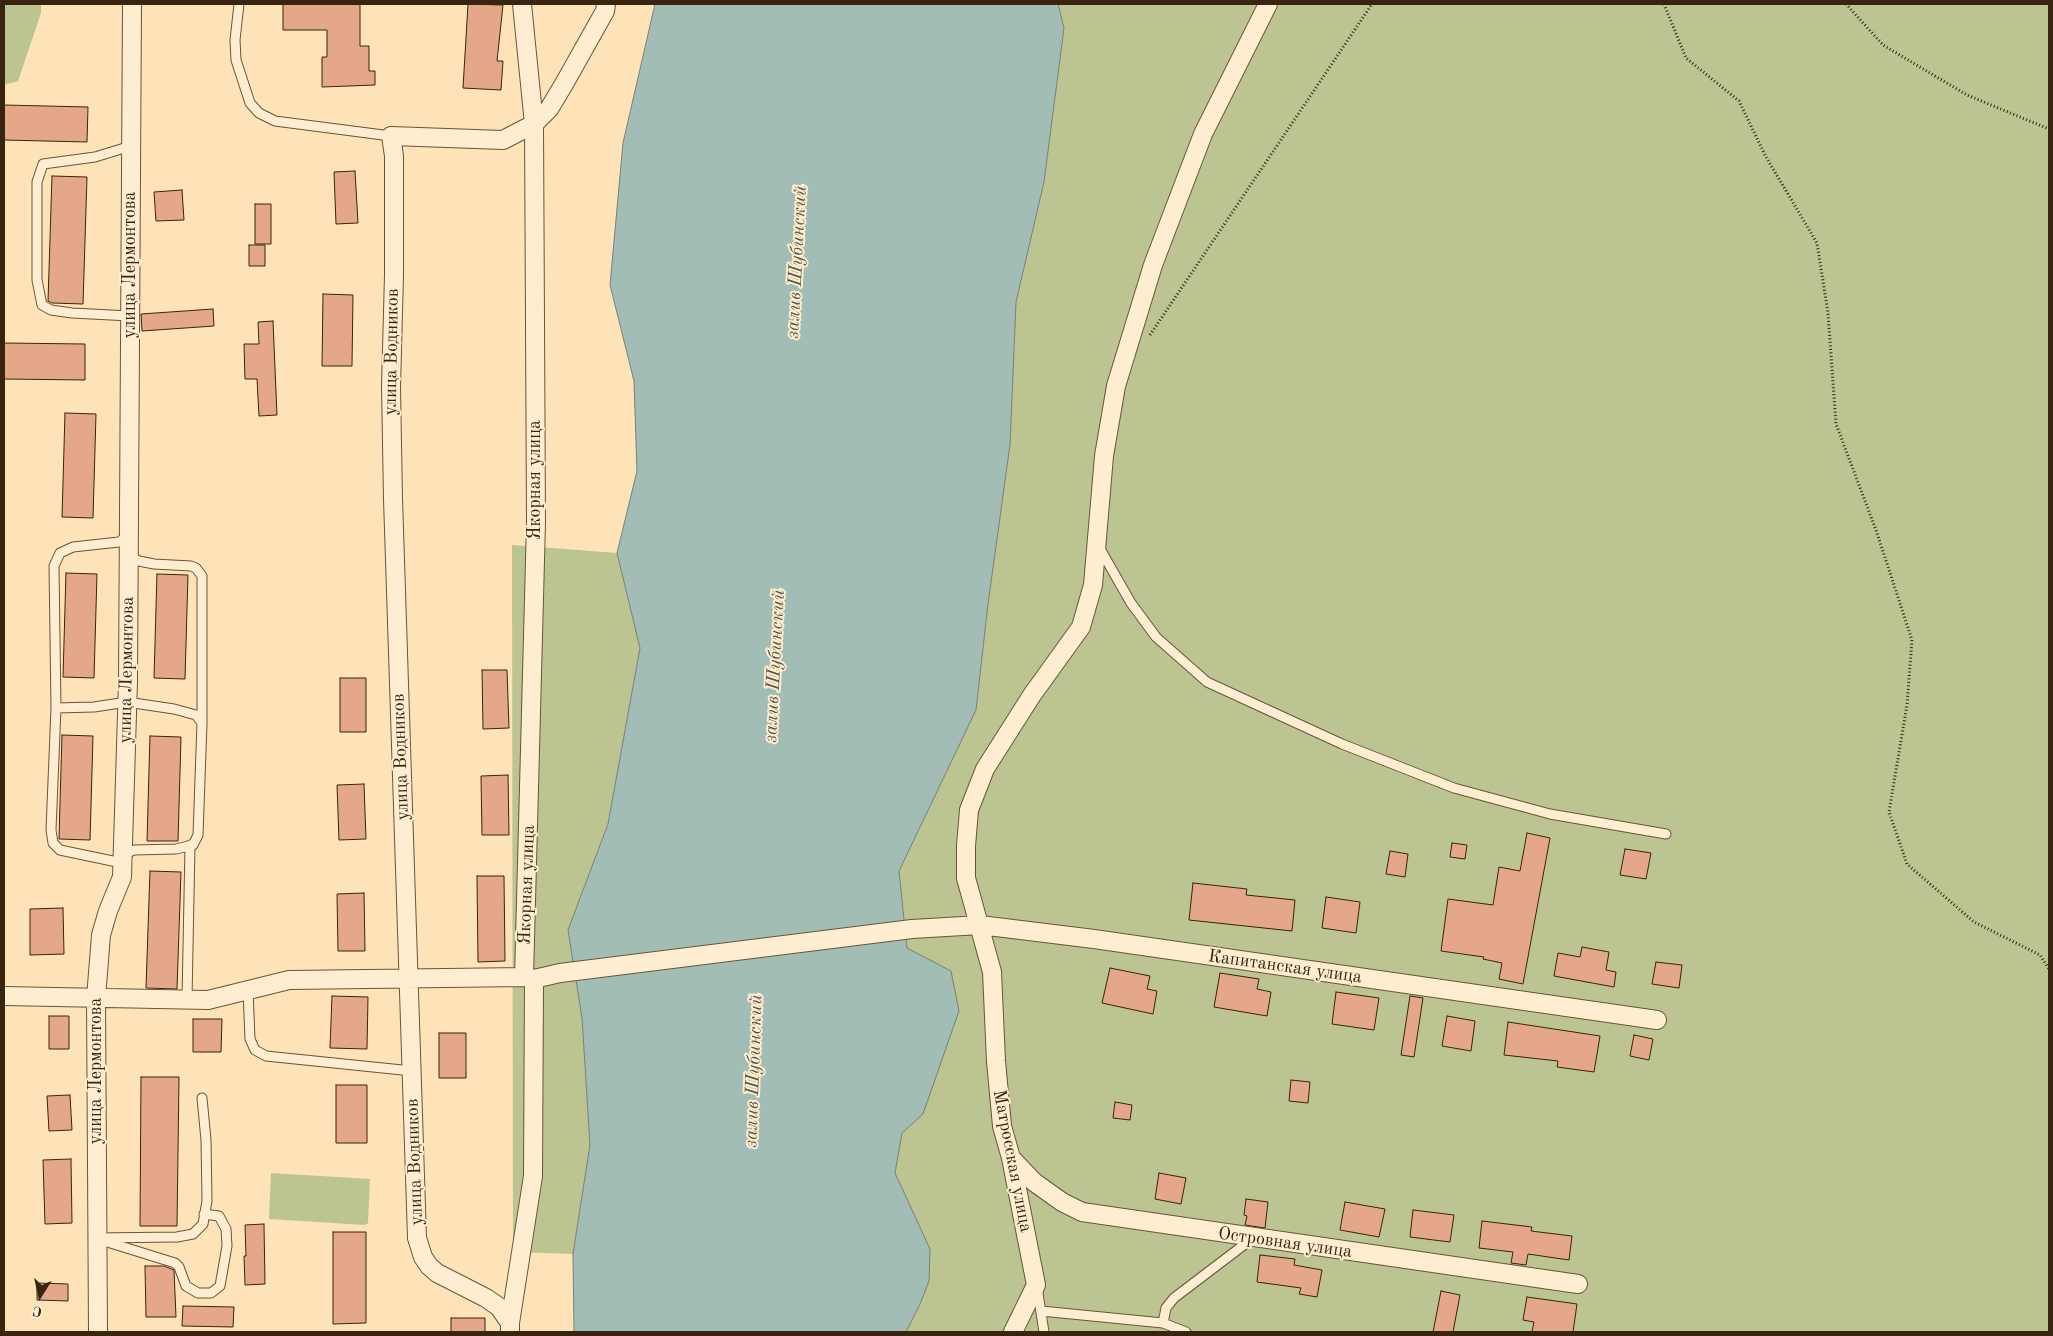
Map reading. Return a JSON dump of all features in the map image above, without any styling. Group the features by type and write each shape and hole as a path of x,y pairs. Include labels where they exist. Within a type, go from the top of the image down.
{"street":[{"name":"улица Лермонтова","path":"98,1332 96,998 101,935 108,911 122,877 127,702 132,4"},
{"name":"Якорная улица","path":"510,1327 533,1176 529,978 536,522 534,124 522,4"},
{"path":"391,136 503,140 534,124 549,109 605,11 606,4"},
{"name":"Матросская улица","path":"1036,1285 1011,1158 1002,1126 996,1061 992,972 966,878 969,810 985,769 1032,695 1081,627 1093,585 1104,456 1116,386 1153,265 1203,134 1268,4"},
{"name":"улица Водников","path":"391,136 394,156 394,275 390,387 417,1238 424,1257 437,1274 486,1298 499,1307 510,1327"},
{"name":"Капитанская улица","path":"4,996 208,1000 289,980 529,978 912,929 980,925 1094,939 1657,1020"},
{"name":"Островная улица","path":"1011,1158 1034,1182 1062,1202 1082,1212 1578,1284"},
{"path":"1012,1332 1036,1285"}],"lane":[{"path":"239,4 235,40 236,60 250,103 259,112 276,121 391,136"},
{"path":"130,316 72,314 52,310 42,305 37,280 37,182 43,164 94,157 131,146"},
{"path":"129,535 119,542 67,550 60,553 54,566 56,708 51,830 53,843 60,850 122,859 134,850 176,849 193,844 198,835 202,723 202,576 196,568 191,566 154,564 139,561 129,556"},
{"path":"1097,544 1131,603 1156,637 1207,682 1342,744 1454,788 1550,814 1666,834"},
{"path":"56,708 94,707 127,702 174,709 196,715 202,723"},
{"path":"187,1000 190,845"},
{"path":"248,990 250,1039 255,1050 266,1056 412,1071"},
{"path":"96,1238 177,1237 193,1234 203,1224 207,1201 206,1140 202,1098"},
{"path":"96,1238 175,1263 186,1286 198,1293 211,1293 220,1286 227,1246 226,1230 219,1216 204,1214"},
{"path":"1163,1323 1166,1308 1174,1298 1253,1238"},
{"path":"1036,1285 1044,1332"},
{"path":"1041,1311 1163,1323 1186,1332"}],"path":[{"path":"1149,337 1372,4"},
{"path":"1664,4 1686,58 1739,101 1766,156 1817,244 1828,313 1836,424 1876,530 1912,640 1907,705 1889,812 1907,864 1974,922 2040,955 2049,969"},
{"path":"1846,4 1883,45 1967,95 2049,129"}],"green space":[{"path":"4,4 41,4 41,13 18,81 4,85"},
{"path":"1058,4 2049,4 2049,1332 906,1332 920,1304 895,1173 902,1133 923,1114 951,971 907,948 899,871 976,710 988,604 1010,445 1016,302 1044,182 1064,28"},
{"path":"512,545 617,553 640,648 608,824 568,930 582,1018 590,1145 573,1254 513,1252"},
{"path":"271,1173 370,1179 368,1223 365,1225 269,1219"}],"water":[{"name":"залив Шубинский","path":"655,4 1058,4 1064,28 1044,182 1016,302 1010,445 988,604 976,710 899,871 907,948 951,971 959,1011 923,1114 902,1133 895,1173 930,1249 929,1281 906,1332 574,1332 573,1254 590,1145 582,1018 568,930 608,824 640,648 617,553 637,471 634,381 610,285 623,143"}],"building":[{"path":"283,4 360,4 360,46 369,46 369,71 375,71 375,85 322,87 322,57 327,57 327,30 283,30"},
{"path":"468,4 503,5 497,61 503,61 501,90 463,88"},
{"path":"4,105 88,107 87,142 4,140"},
{"path":"355,171 358,223 336,224 334,172"},
{"path":"52,176 87,177 83,304 52,303 48,301"},
{"path":"182,190 184,220 156,221 154,192"},
{"path":"255,204 271,204 271,244 255,244"},
{"path":"249,245 265,245 265,266 249,266"},
{"path":"323,294 353,295 352,366 322,366"},
{"path":"213,309 214,326 142,331 141,314"},
{"path":"273,321 277,415 259,416 257,379 245,379 244,344 259,344 258,322"},
{"path":"4,343 85,344 85,380 4,379"},
{"path":"65,413 96,414 93,518 62,517"},
{"path":"66,573 97,574 94,678 63,677"},
{"path":"157,574 188,575 185,679 154,678"},
{"path":"482,670 507,670 509,728 483,729"},
{"path":"340,678 366,678 366,732 340,732"},
{"path":"62,735 93,736 90,840 59,839"},
{"path":"150,736 181,737 178,841 147,841"},
{"path":"508,775 509,835 482,835 481,776"},
{"path":"364,784 366,839 339,840 337,785"},
{"path":"1527,833 1550,838 1523,984 1499,979 1502,963 1483,959 1484,957 1441,951 1448,899 1493,905 1499,867 1520,871"},
{"path":"1452,843 1467,845 1465,859 1450,857"},
{"path":"1625,849 1651,853 1646,879 1620,875"},
{"path":"1390,851 1408,854 1405,877 1386,874"},
{"path":"150,871 181,872 177,989 146,988"},
{"path":"477,876 504,876 505,961 478,962"},
{"path":"1193,883 1247,889 1246,895 1295,900 1292,931 1189,920"},
{"path":"364,893 365,951 338,951 337,894"},
{"path":"1326,897 1360,902 1356,933 1322,928"},
{"path":"63,908 64,954 30,955 30,909"},
{"path":"1582,947 1609,952 1606,970 1616,972 1614,987 1554,976 1558,953 1580,957"},
{"path":"1656,962 1682,965 1679,988 1652,984"},
{"path":"1110,968 1150,976 1147,989 1157,991 1153,1014 1102,1003"},
{"path":"1220,973 1259,979 1257,989 1271,992 1267,1016 1214,1007"},
{"path":"1336,992 1379,998 1374,1030 1332,1024"},
{"path":"332,996 368,997 367,1049 330,1048"},
{"path":"1410,996 1423,998 1414,1057 1401,1055"},
{"path":"49,1016 69,1016 69,1049 49,1049"},
{"path":"1447,1016 1475,1021 1471,1051 1442,1046"},
{"path":"193,1019 222,1019 221,1052 193,1052"},
{"path":"1508,1022 1600,1036 1594,1072 1557,1067 1558,1061 1504,1055"},
{"path":"439,1033 466,1033 466,1078 439,1078"},
{"path":"1634,1035 1653,1039 1649,1060 1630,1056"},
{"path":"141,1077 179,1077 177,1226 140,1226"},
{"path":"1291,1080 1310,1082 1308,1103 1289,1101"},
{"path":"336,1085 367,1085 367,1143 336,1143"},
{"path":"70,1095 72,1130 49,1131 47,1096"},
{"path":"1115,1102 1132,1105 1130,1120 1113,1118"},
{"path":"71,1159 72,1223 45,1224 43,1160"},
{"path":"1159,1173 1186,1178 1181,1204 1155,1199"},
{"path":"1246,1199 1268,1202 1265,1228 1245,1225 1247,1216 1244,1215"},
{"path":"1345,1202 1385,1209 1379,1237 1340,1230"},
{"path":"1413,1210 1454,1215 1450,1242 1410,1237"},
{"path":"1482,1221 1532,1227 1531,1231 1572,1236 1569,1260 1528,1254 1526,1265 1511,1263 1513,1252 1479,1248"},
{"path":"264,1224 265,1284 245,1285 245,1225"},
{"path":"333,1232 366,1232 366,1323 333,1324"},
{"path":"1260,1255 1295,1259 1294,1265 1322,1270 1317,1297 1299,1294 1301,1288 1257,1282"},
{"path":"145,1266 164,1266 174,1270 176,1317 146,1317"},
{"path":"37,1283 68,1284 68,1301 37,1300"},
{"path":"1441,1291 1460,1295 1453,1332 1433,1332"},
{"path":"1527,1297 1577,1304 1573,1332 1532,1332 1534,1322 1523,1320"},
{"path":"183,1306 234,1307 233,1327 182,1326"},
{"path":"451,1318 485,1318 485,1332 451,1332"}]}
